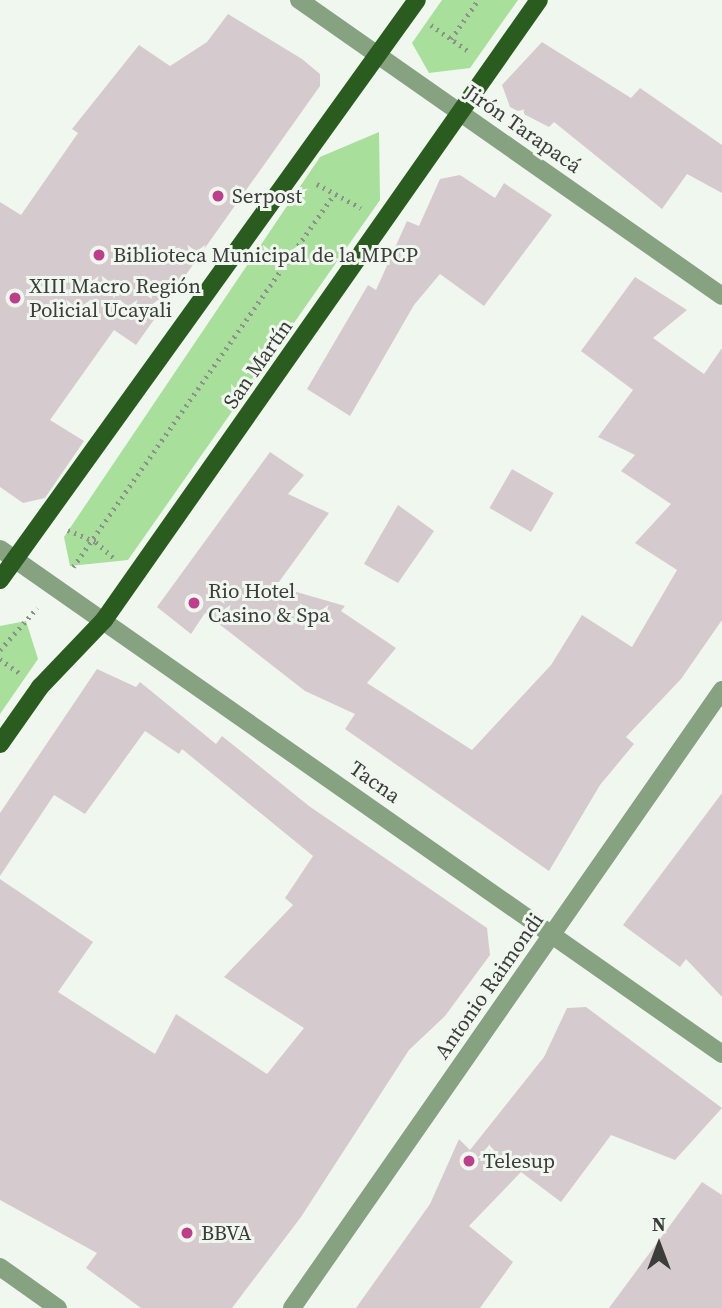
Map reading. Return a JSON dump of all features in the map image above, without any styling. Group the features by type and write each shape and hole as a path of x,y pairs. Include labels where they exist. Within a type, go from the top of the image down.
{"main road":[{"name":"San Martín","path":"0,744 40,687 104,620 387,220 538,0"},
{"path":"0,579 47,522 292,166 414,5"}],"street":[{"name":"Jirón Tarapacá","path":"299,0 722,296"},
{"name":"Tacna","path":"0,549 722,1054"},
{"name":"Antonio Raimondi","path":"292,1308 722,690"},
{"path":"0,1268 58,1308"}],"path":[{"path":"451,39 478,0"},
{"path":"414,5 451,39 492,68"},
{"path":"292,166 333,195 387,220"},
{"path":"96,542 333,195"},
{"path":"47,522 96,542 135,577"}],"green space":[{"path":"442,0 518,0 470,68 429,73 412,43"},
{"path":"379,132 380,200 128,560 70,566 64,537 320,157"},
{"path":"26,621 38,659 0,714 0,626"}],"building":[{"path":"228,14 302,59 320,74 320,86 136,345 114,330 50,420 84,441 45,498 23,503 0,487 0,202 21,215 78,133 72,129 139,45 170,66 207,42"},
{"path":"542,42 631,98 640,88 722,145 722,193 687,174 662,209 554,122 549,127 510,107 502,85"},
{"path":"460,175 495,198 504,183 552,215 484,306 440,274 414,305 350,416 307,389 368,285 376,290 407,221 419,226 440,179"},
{"path":"635,277 687,310 653,338 704,374 722,348 722,620 681,679 626,737 634,744 600,785 549,871 345,729 355,714 305,691 205,613 191,634 157,607 270,452 304,475 288,494 329,513 276,586 345,606 341,611 396,648 367,683 472,750 551,665 582,615 632,647 677,570 635,543 671,504 621,471 635,455 598,437 633,390 581,351"},
{"path":"512,469 554,493 531,532 490,508"},
{"path":"398,505 434,531 398,583 364,564"},
{"path":"97,669 136,687 140,682 216,744 222,736 309,806 487,928 490,955 445,1016 409,1050 301,1217 232,1308 141,1308 86,1268 97,1253 0,1200 0,879 93,942 58,992 155,1054 176,1014 267,1074 304,1028 224,977 293,905 285,898 313,856 182,749 179,754 145,731 85,814 54,795 0,876 0,813"},
{"path":"722,793 722,997 686,959 680,967 623,925"},
{"path":"586,1007 722,1108 675,1160 611,1135 561,1202 521,1172 469,1226 513,1262 480,1308 356,1308 430,1204 459,1139 470,1150 544,1057 567,1008"},
{"path":"702,1182 722,1195 722,1308 609,1308"}],"place":[{"name":"Serpost","path":"218,196"},
{"name":"Biblioteca Municipal de la MPCP","path":"99,255"},
{"name":"XIII Macro Región Policial Ucayali","path":"15,298"},
{"name":"Rio Hotel Casino & Spa","path":"194,603"},
{"name":"Telesup","path":"469,1161"},
{"name":"BBVA","path":"187,1233"}]}
